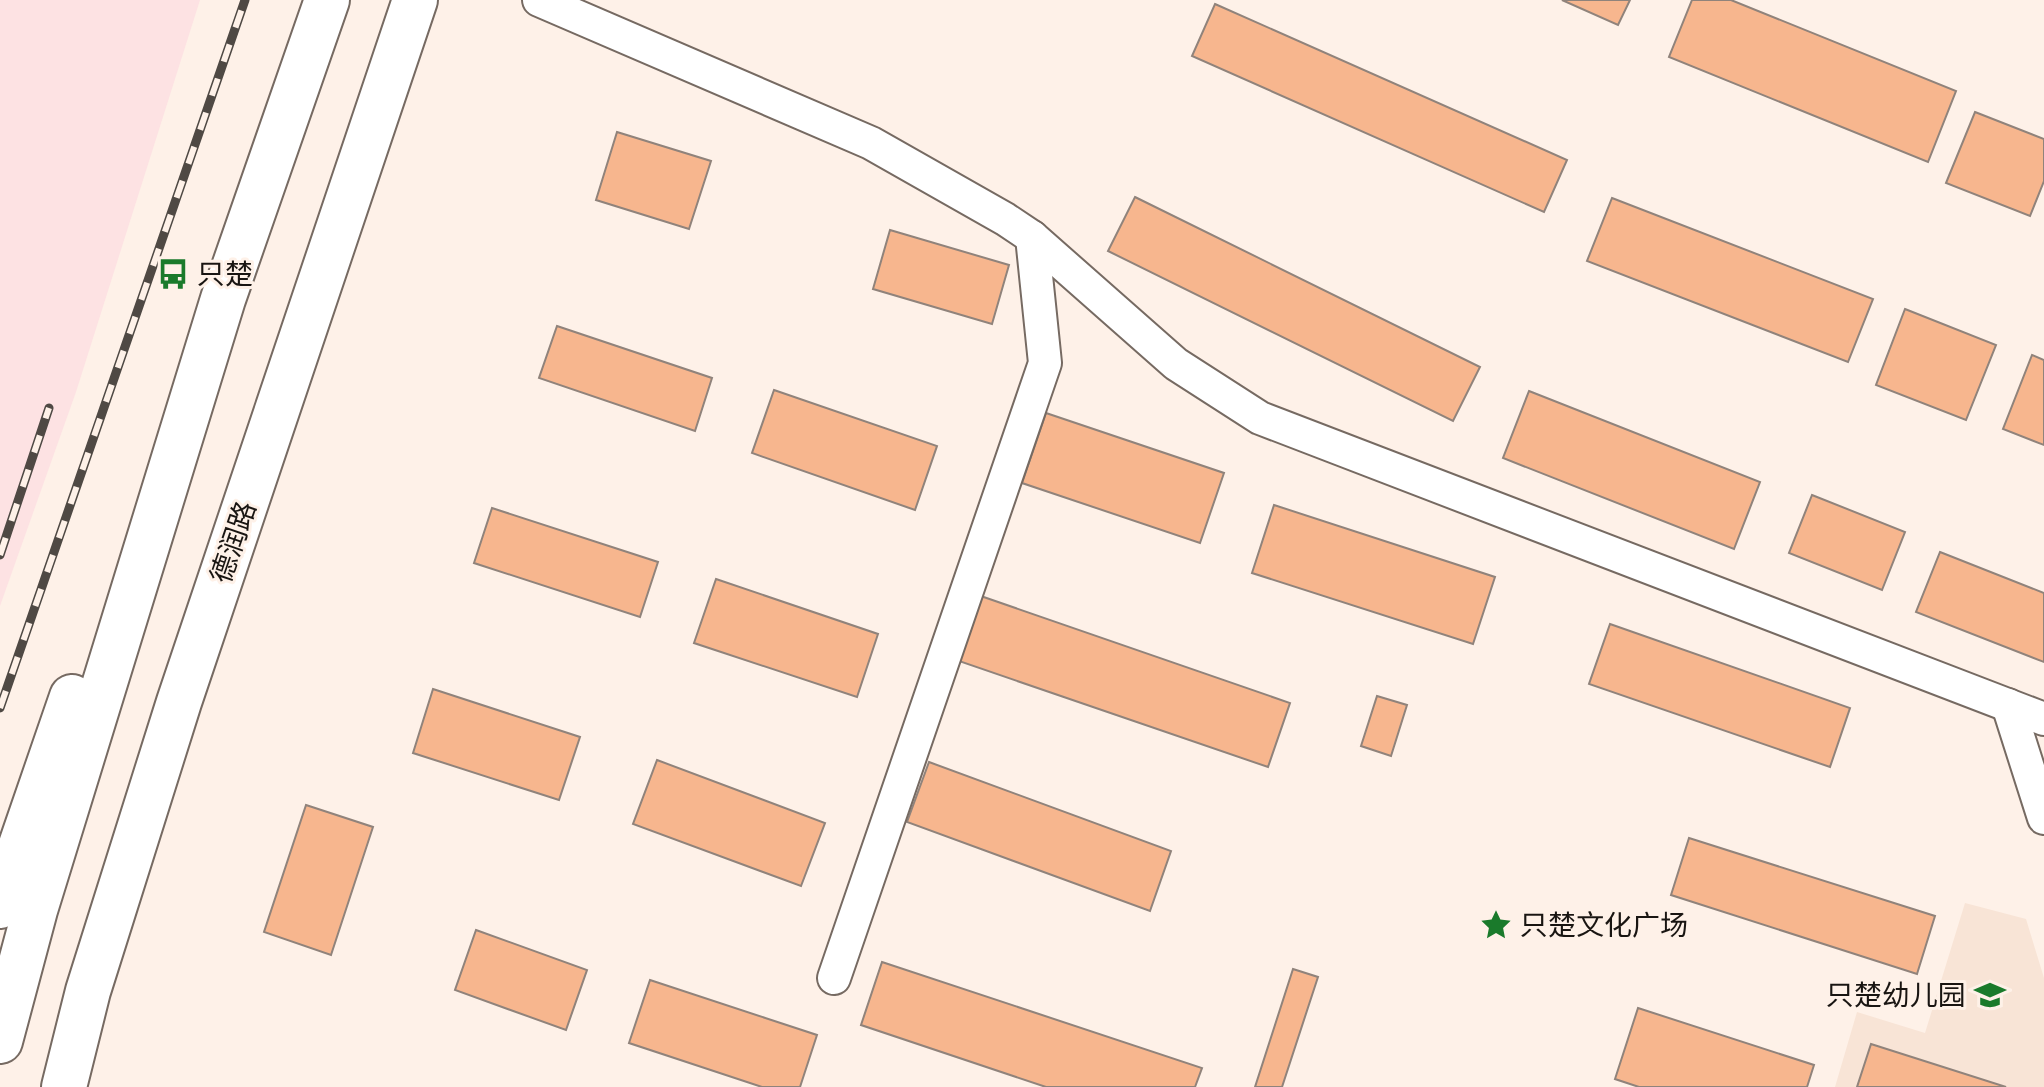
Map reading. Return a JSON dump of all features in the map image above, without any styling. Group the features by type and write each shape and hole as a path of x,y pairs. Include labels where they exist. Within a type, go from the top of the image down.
{"main road":[{"path":"0,906 97,624 223,299 327,0"},
{"name":"德润路","path":"64,1087 88,991 179,702 415,0"},
{"path":"0,1041 35,910 223,299"},
{"path":"0,976 178,453"},
{"path":"88,991 89,1087"}],"street":[{"path":"539,0 871,143 1032,237 1176,364 1260,418 2044,719"},
{"path":"834,978 1045,363 1032,237"},
{"path":"2008,705 2044,818"}],"shaded area":[{"path":"0,0 200,0 76,392 0,606"},
{"name":"只楚幼儿园","path":"1965,903 2026,919 2044,978 2044,1087 1835,1087 1857,1012 1925,1033"}],"building":[{"path":"1562,0 1630,0 1618,25"},
{"path":"1692,0 1731,0 1956,91 1928,162 1669,57"},
{"path":"1215,4 1567,160 1544,212 1192,56"},
{"path":"1975,112 2044,139 2044,181 2030,216 1946,183"},
{"path":"617,132 711,161 689,229 596,200"},
{"path":"1135,197 1480,367 1453,421 1108,251"},
{"path":"1612,198 1873,299 1848,362 1587,261"},
{"path":"890,230 1009,265 992,324 873,289"},
{"path":"1905,309 1996,345 1966,420 1876,385"},
{"path":"557,326 712,378 695,431 539,378"},
{"path":"2032,355 2044,360 2044,445 2003,429"},
{"path":"774,390 937,446 915,510 752,453"},
{"path":"1529,391 1760,482 1734,549 1503,458"},
{"path":"1046,413 1224,473 1200,543 1022,483"},
{"path":"1812,495 1905,532 1882,590 1789,553"},
{"path":"1274,505 1495,577 1473,644 1252,573"},
{"path":"492,508 658,562 640,617 474,563"},
{"path":"1940,552 2044,593 2044,662 1916,612"},
{"path":"716,579 878,634 857,697 694,643"},
{"path":"975,594 1290,703 1268,767 953,659"},
{"path":"1610,624 1850,708 1830,767 1589,684"},
{"path":"433,689 580,737 559,800 413,753"},
{"path":"1377,696 1407,705 1391,756 1361,746"},
{"path":"657,760 825,823 801,886 633,824"},
{"path":"929,762 1171,851 1150,911 907,822"},
{"path":"306,805 373,827 331,955 264,932"},
{"path":"1689,838 1935,916 1917,974 1671,895"},
{"path":"476,930 587,970 566,1030 455,990"},
{"path":"882,962 1202,1068 1195,1087 1046,1087 861,1025"},
{"path":"1293,969 1318,977 1282,1087 1255,1087"},
{"path":"650,980 817,1035 800,1087 762,1087 629,1043"},
{"path":"1638,1008 1814,1065 1807,1087 1639,1087 1615,1079"},
{"path":"1871,1044 2006,1087 1857,1087"}],"railway":[{"path":"0,708 245,0"},
{"path":"0,555 49,408"}],"place":[{"name":"只楚","path":"173,274"},
{"name":"只楚文化广场","path":"1496,925"},
{"name":"只楚幼儿园","path":"1990,995"}]}
